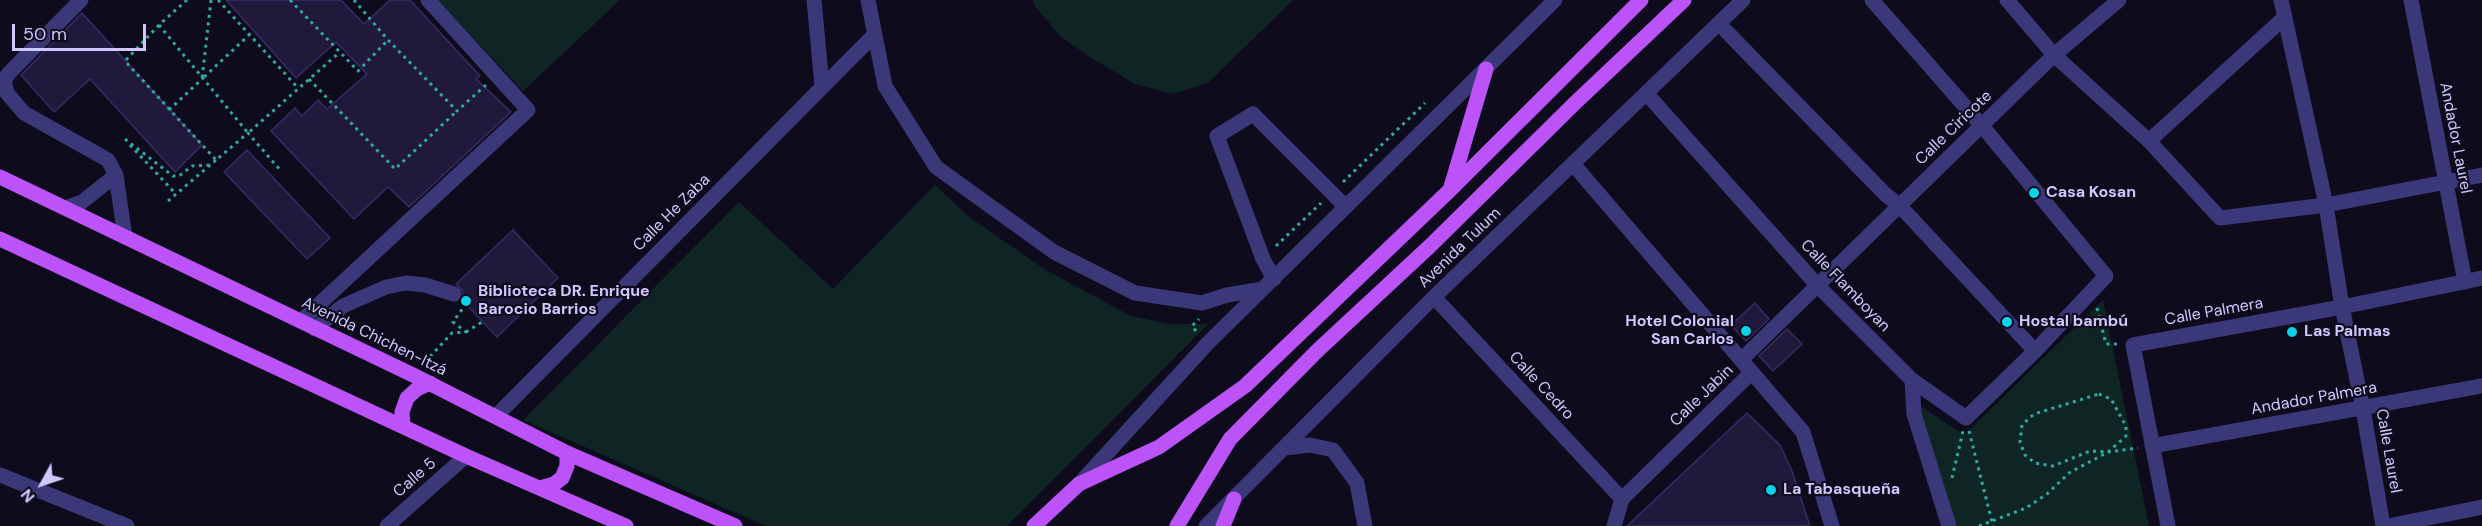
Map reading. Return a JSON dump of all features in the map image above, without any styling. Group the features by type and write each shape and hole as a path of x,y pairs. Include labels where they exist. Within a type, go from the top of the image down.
{"main road":[{"path":"1034,526 1079,484 1159,447 1245,386 1450,190 1641,0"},
{"name":"Avenida Tulum","path":"1177,526 1230,439 1317,351 1430,246 1684,0"},
{"path":"1450,190 1486,69"},
{"name":"Avenida Chichen-Itzá","path":"0,177 430,383 567,453 735,526"},
{"path":"0,239 466,456 626,526"},
{"path":"403,425 402,412 407,398 417,389 430,383"},
{"path":"540,488 554,484 561,478 567,466 567,453"},
{"path":"1223,526 1234,499"}],"street":[{"path":"81,0 4,80 7,93 24,113 108,160 116,175 125,237"},
{"path":"301,321 528,110 428,0"},
{"path":"814,0 822,86"},
{"path":"868,0 873,35 885,86 936,167 1054,252 1135,293 1202,303 1269,284"},
{"path":"1079,484 1207,344 1555,0"},
{"name":"Avenida Tulum","path":"1206,526 1434,297 1743,0"},
{"path":"1872,0 1983,128 2106,276 2035,351 1966,418"},
{"path":"2007,0 2054,55 2149,141 2220,218 2326,205 2482,175"},
{"name":"Calle Ciricote","path":"1742,359 1899,205 1983,128 2054,55 2119,0"},
{"name":"Calle Laurel","path":"2281,0 2326,205 2342,307 2363,409 2383,526"},
{"name":"Andador Laurel","path":"2410,0 2465,282"},
{"path":"2149,141 2285,17"},
{"path":"1726,31 1886,195 1899,205 2035,351"},
{"name":"Calle He Zaba","path":"496,416 873,35"},
{"name":"Calle Flamboyan","path":"1646,93 1818,286 1912,380 1966,418"},
{"path":"1269,284 1263,259 1217,136 1252,114 1346,207"},
{"path":"1573,164 1752,372"},
{"path":"65,208 82,202 116,175"},
{"name":"Calle Palmera","path":"2133,345 2342,307 2482,278"},
{"path":"315,328 343,306 386,287 406,283 425,285 460,299"},
{"name":"Calle Cedro","path":"1434,297 1622,499"},
{"path":"2133,345 2168,526"},
{"name":"Calle Jabin","path":"1614,526 1622,499 1752,372 1803,432 1832,526"},
{"path":"1912,380 1914,414 1947,519"},
{"name":"Andador Palmera","path":"2152,446 2482,386"},
{"path":"1284,448 1310,446 1333,450 1357,483 1365,526"},
{"name":"Calle 5","path":"387,526 466,456"},
{"path":"0,475 127,526"},
{"path":"2388,526 2482,507"}],"path":[{"path":"187,0 159,25 125,61 216,160"},
{"path":"202,79 211,0"},
{"path":"218,0 298,88"},
{"path":"290,0 358,71 388,40"},
{"path":"354,0 388,40 457,111"},
{"path":"159,25 281,171"},
{"path":"169,110 250,34"},
{"path":"168,201 340,52"},
{"path":"309,79 395,169 496,75"},
{"path":"1263,259 1432,97"},
{"path":"176,194 125,139 172,176 179,176 192,166 210,165"},
{"path":"2093,291 2106,344 2133,345"},
{"path":"460,299 453,322 466,332"},
{"path":"1200,318 1192,326 1207,344"},
{"path":"413,375 452,333 466,332 482,322"},
{"path":"1979,526 1993,524 2026,508 2047,495 2069,473 2108,452 2126,436 2126,426 2111,399 2099,394 2034,414 2022,425 2020,442 2025,456 2035,463 2053,466 2090,450 2108,452 2152,446"},
{"path":"1947,519 1966,418"},
{"path":"1966,418 1993,524"}],"green space":[{"path":"438,0 620,0 523,91"},
{"path":"1033,0 1293,0 1208,83 1172,94 1135,84 1090,57 1061,37 1035,6"},
{"path":"935,185 969,217 1046,270 1131,316 1169,324 1208,324 1007,526 766,526 523,420 739,202 833,289"},
{"path":"2103,300 2149,526 1955,526 1914,402 1964,435"}],"building":[{"path":"226,0 341,0 364,24 390,0 410,0 480,76 476,79 511,112 409,207 388,187 354,219 271,131 295,108 302,116 318,100 327,109 367,74 336,42 296,78"},
{"path":"82,13 202,145 175,172 90,79 54,112 21,75"},
{"path":"247,150 330,238 307,259 224,172"},
{"path":"513,230 558,278 497,337 462,300 463,291 456,284"},
{"path":"1755,303 1769,319 1746,341 1731,325"},
{"path":"1787,329 1802,344 1773,371 1759,356"},
{"path":"1747,413 1780,445 1792,471 1810,526 1627,526"}],"place":[{"name":"Casa Kosan","path":"2034,193"},
{"name":"Biblioteca DR. Enrique Barocio Barrios","path":"466,301"},
{"name":"Hostal bambú","path":"2007,322"},
{"name":"Hotel Colonial San Carlos","path":"1746,331"},
{"name":"Las Palmas","path":"2292,332"},
{"name":"La Tabasqueña","path":"1771,490"}]}
